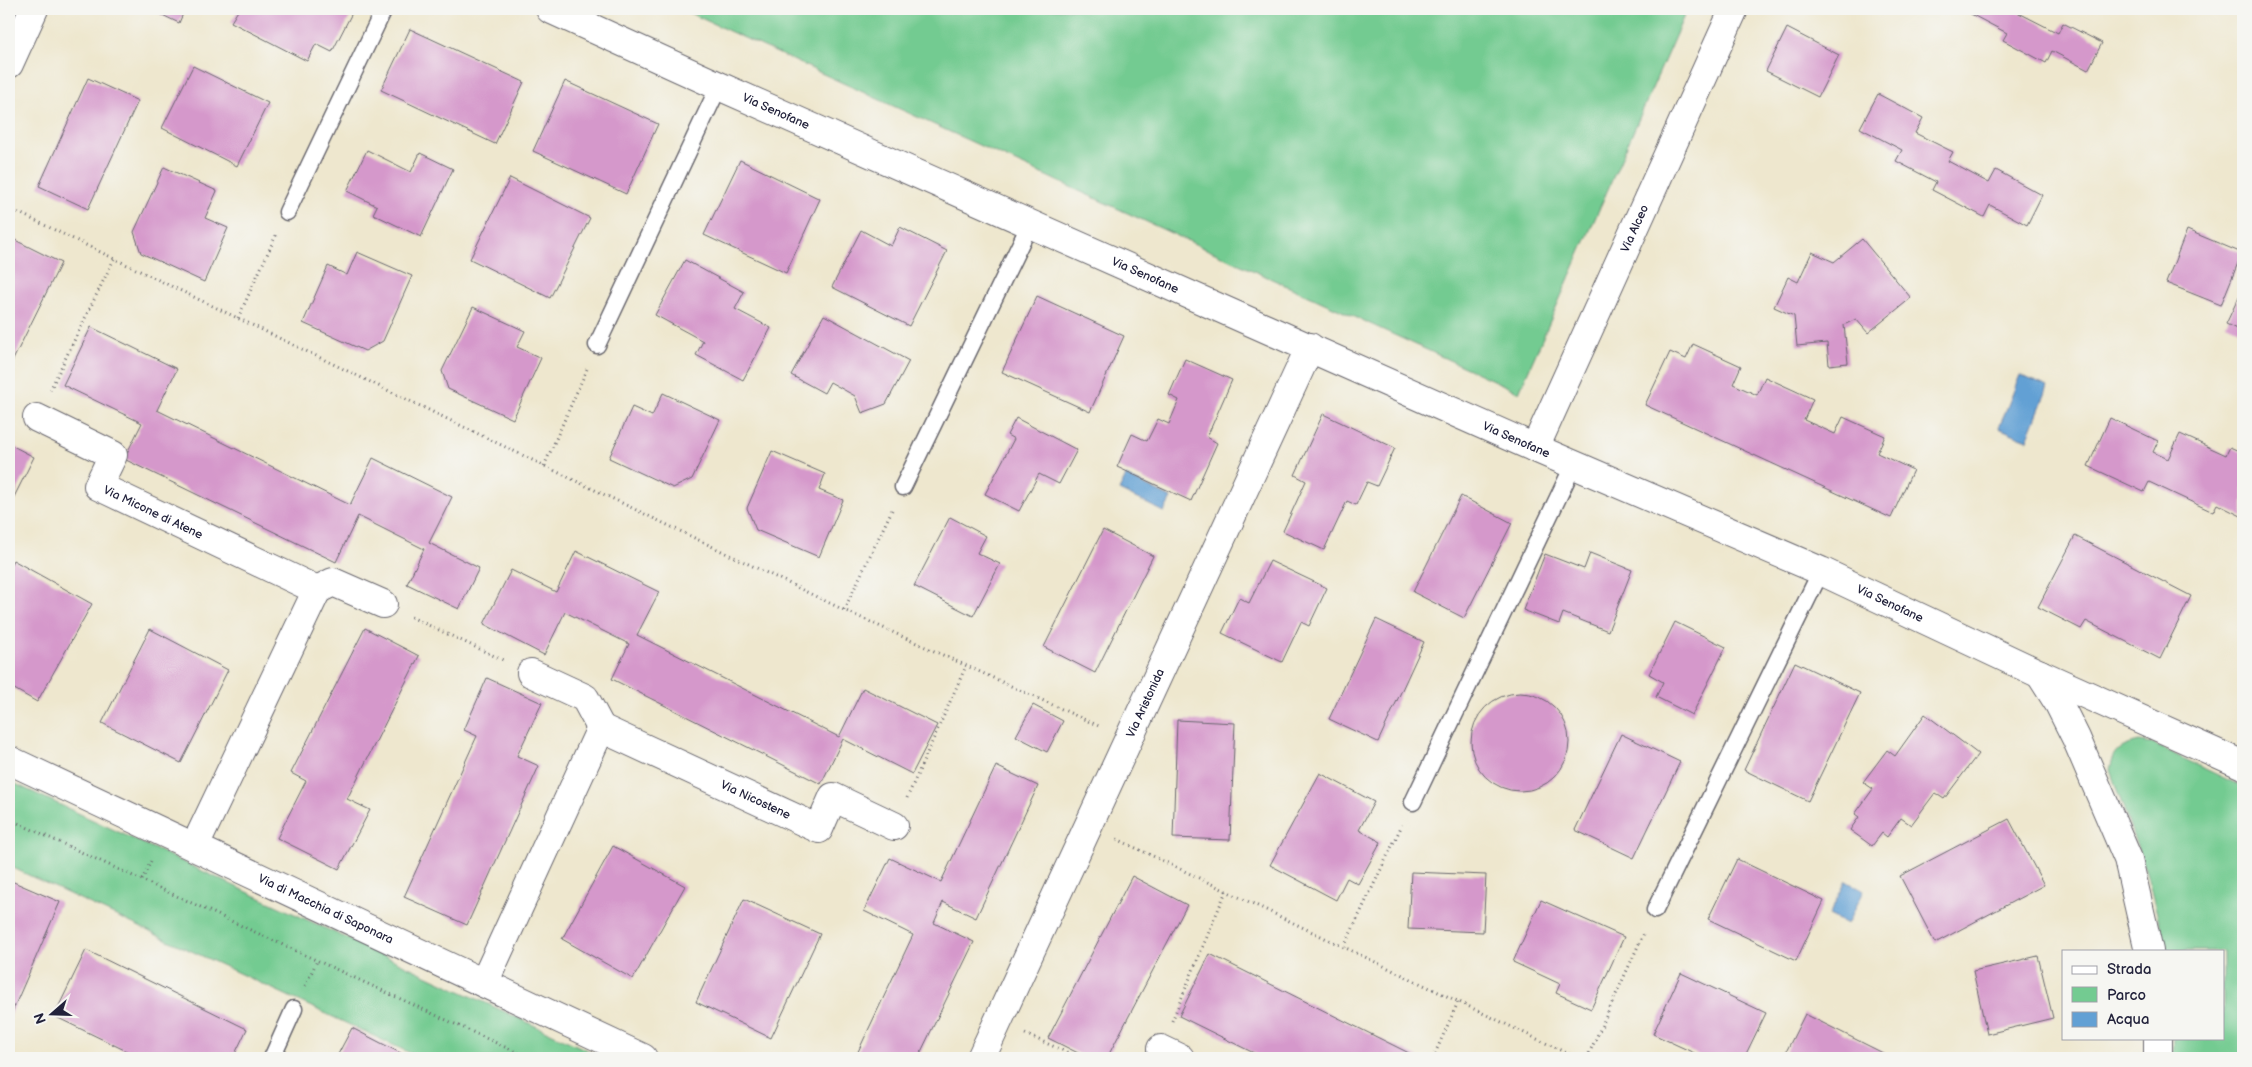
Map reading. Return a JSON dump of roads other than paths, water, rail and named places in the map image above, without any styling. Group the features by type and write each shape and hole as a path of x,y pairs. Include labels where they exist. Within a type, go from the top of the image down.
{"street":[{"path":"9,64 34,9"},
{"name":"Via Senofane","path":"550,9 718,86 1535,448 1821,571 2040,674 2243,765"},
{"name":"Via Alceo","path":"1535,448 1734,9"},
{"name":"Via Aristonida","path":"981,1058 1310,347"},
{"name":"Via Micone di Atene","path":"37,418 113,455 98,486 316,590"},
{"path":"195,846 316,590 333,582 383,604"},
{"path":"484,983 601,728 585,698 531,672"},
{"path":"2040,674 2059,704 2076,738 2128,859 2149,950"},
{"name":"Via Nicostene","path":"601,728 819,829 833,798 894,826"},
{"name":"Via di Macchia di Saponara","path":"9,760 643,1058"},
{"path":"2158,1040 2158,1058"}],"lane":[{"path":"287,212 384,9"},
{"path":"597,345 718,86"},
{"path":"903,487 1030,224"},
{"path":"1413,802 1574,464"},
{"path":"1655,910 1821,571"},
{"path":"272,1058 294,1009"}],"water":[{"path":"2020,375 2048,387 2027,440 1999,428"},
{"path":"1126,476 1171,498 1164,512 1119,490"},
{"path":"1846,881 1864,891 1847,924 1829,915"}]}
